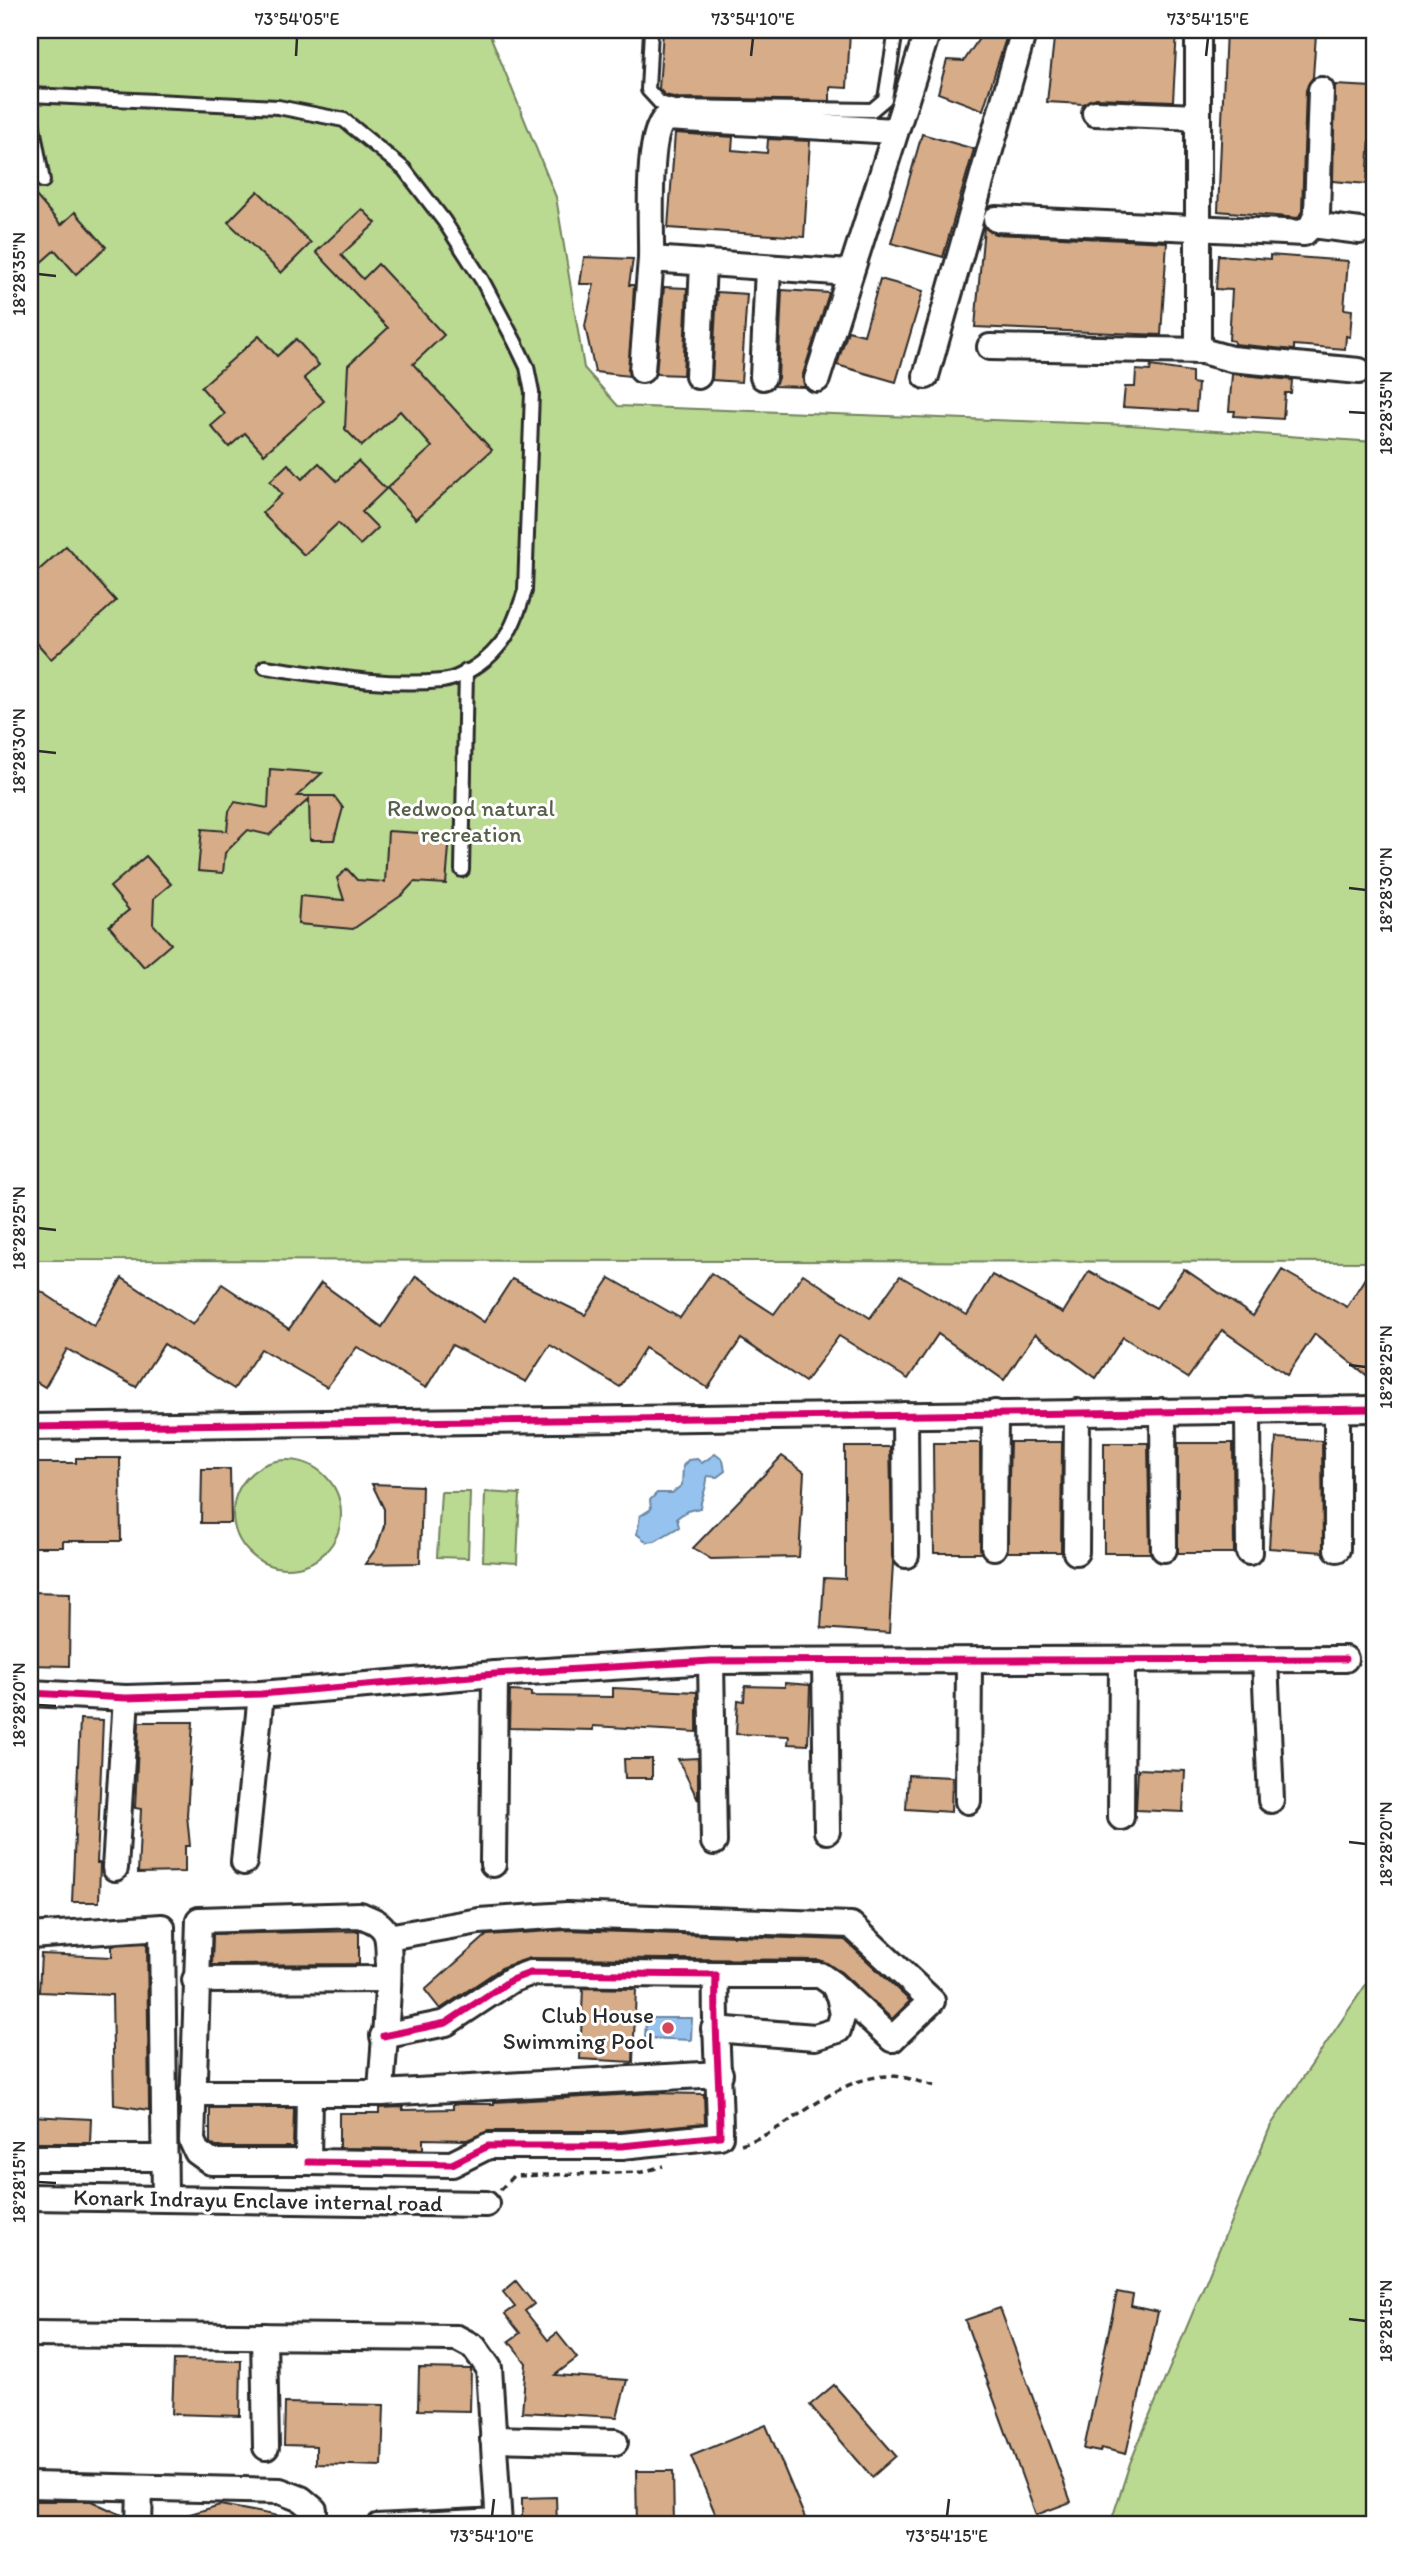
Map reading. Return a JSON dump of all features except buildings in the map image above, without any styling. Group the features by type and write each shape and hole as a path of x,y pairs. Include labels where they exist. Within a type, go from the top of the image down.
{"street":[{"path":"817,379 928,30"},
{"path":"926,376 1024,30"},
{"path":"1198,30 1198,340 1202,351"},
{"path":"996,219 1304,233 1312,225 1317,213 1321,90"},
{"path":"1095,113 1198,117"},
{"path":"642,370 651,259 654,144 659,123 666,117 895,131"},
{"path":"1312,225 1360,231"},
{"path":"651,259 850,273"},
{"path":"698,376 703,263"},
{"path":"763,377 768,268"},
{"path":"990,347 1202,351 1231,359 1359,371"},
{"path":"1337,1409 1337,1549"},
{"path":"30,1427 1375,1409"},
{"path":"1248,1410 1249,1552"},
{"path":"1163,1411 1164,1549"},
{"path":"1076,1552 1077,1412"},
{"path":"994,1547 995,1413"},
{"path":"905,1415 906,1555"},
{"path":"30,1693 126,1699 261,1694 495,1674 710,1661 1345,1659"},
{"path":"1121,1817 1122,1660"},
{"path":"1265,1660 1271,1800"},
{"path":"710,1661 714,1842"},
{"path":"825,1661 827,1831"},
{"path":"968,1801 969,1661"},
{"path":"493,1864 495,1674"},
{"path":"244,1862 261,1694"},
{"path":"115,1868 126,1699"},
{"path":"381,2093 388,1979 388,1937 382,1926 360,1915 199,1920 192,2141 197,2152 211,2162 452,2164 488,2146 622,2146 720,2136 720,2074 714,2029 716,1975"},
{"path":"388,1937 479,1921 566,1915 851,1925 932,2001 892,2039"},
{"path":"30,1936 162,1927 165,2199"},
{"path":"383,2036 446,2023 510,1980 530,1973 820,1975 892,2039"},
{"path":"195,1980 388,1979"},
{"path":"833,1985 843,2014 838,2031"},
{"path":"714,2029 815,2037 838,2031 892,2039"},
{"path":"192,2093 381,2093 720,2074"},
{"path":"309,2094 316,2201"},
{"path":"30,2158 165,2158"},
{"name":"Konark Indrayu Enclave internal road","path":"30,2197 486,2204"},
{"path":"30,2334 457,2338 474,2347 489,2368 499,2520"},
{"path":"264,2336 266,2447"},
{"path":"493,2439 615,2442"},
{"path":"30,2485 280,2491 301,2498 314,2510 314,2525"},
{"path":"139,2525 140,2488"}],"lane":[{"path":"651,30 648,90 660,103 674,107 872,110 885,99 896,30"},
{"path":"30,95 278,107 344,120 404,169 436,211 482,280 527,367 532,392 524,591 516,620 497,649 466,671 444,681 365,680 265,667"},
{"path":"30,111 43,181"},
{"path":"462,870 466,671"},
{"path":"376,2521 499,2520"}],"green space":[{"name":"Redwood natural recreation","path":"30,30 488,30 556,197 584,368 618,406 1130,425 1375,442 1375,1262 30,1260"},
{"path":"287,1460 308,1464 325,1476 337,1493 341,1514 337,1535 325,1552 308,1564 287,1568 266,1564 249,1552 237,1535 233,1514 237,1493 249,1476 266,1464"},
{"path":"441,1492 470,1492 468,1558 437,1557"},
{"path":"485,1492 520,1494 517,1563 483,1561"},
{"path":"1375,1971 1375,2525 1110,2525 1130,2463 1271,2125"}],"water":[{"path":"715,1454 723,1460 725,1471 717,1477 707,1476 700,1508 687,1511 677,1518 679,1527 655,1541 647,1542 637,1534 640,1516 651,1509 650,1500 657,1493 672,1493 682,1485 683,1466 688,1460 697,1459 702,1463"},
{"name":"Club House Swimming Pool","path":"646,2018 692,2018 691,2040 645,2038"}],"cycle path":[{"path":"30,1427 1375,1409"},
{"path":"30,1693 126,1698 261,1694 495,1674 711,1661 1345,1659"},
{"path":"308,2162 452,2164 488,2146 622,2146 720,2136 716,1975 530,1973 511,1980 446,2023 383,2036"}],"place":[{"name":"Club House Swimming Pool","path":"668,2028"}]}
